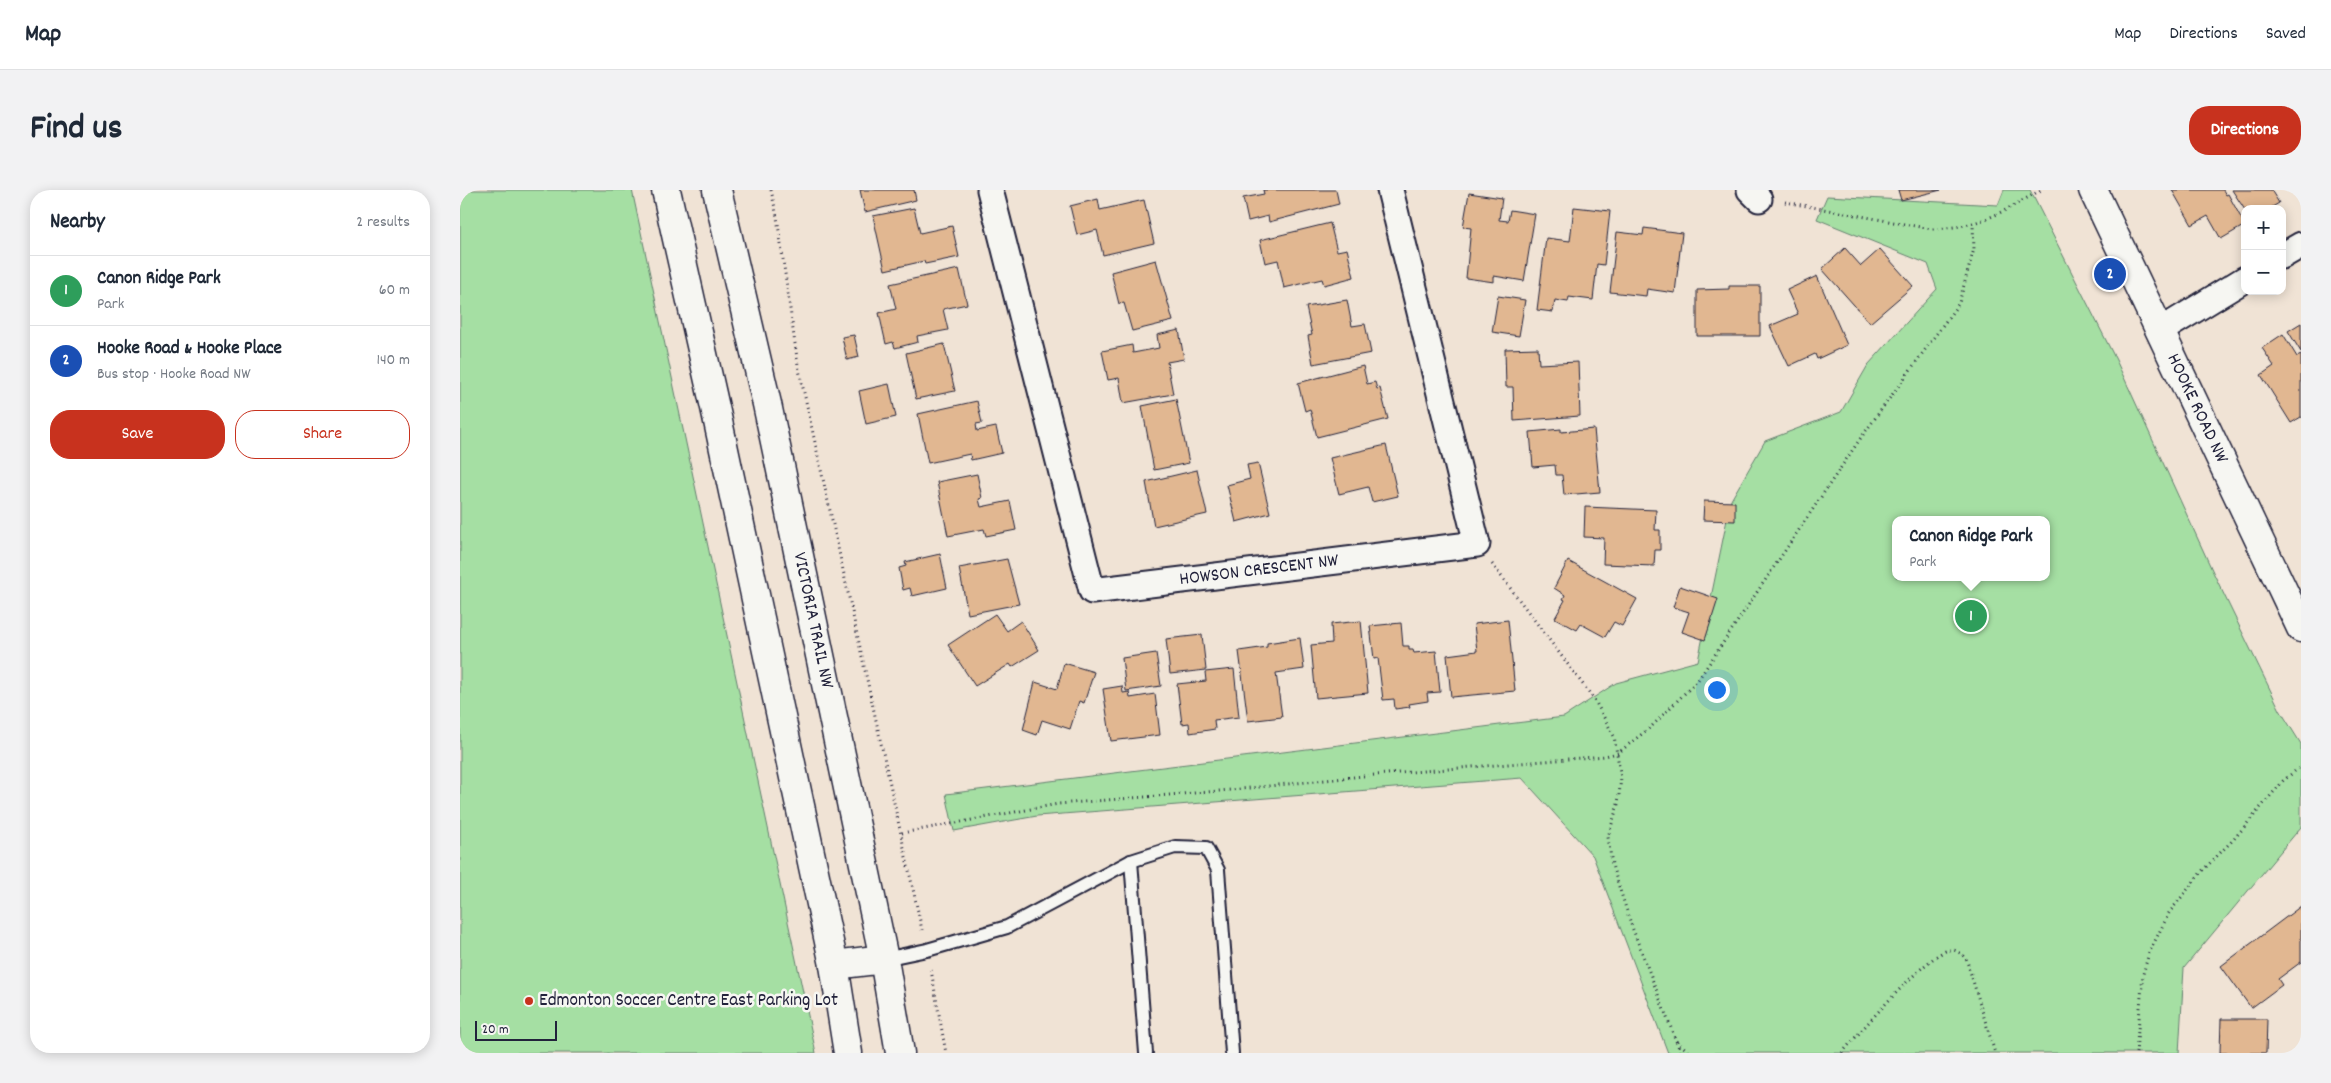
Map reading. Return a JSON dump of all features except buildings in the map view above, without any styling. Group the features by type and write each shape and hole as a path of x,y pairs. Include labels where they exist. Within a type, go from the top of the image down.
{"main road":[{"path":"666,190 718,422 834,965 848,1053"},
{"name":"VICTORIA TRAIL NW","path":"717,190 767,404 884,959 900,1053"},
{"name":"HOOKE ROAD NW","path":"2093,190 2301,628"},
{"path":"834,965 884,959"}],"street":[{"name":"HOWSON CRESCENT NW","path":"990,190 1092,591 1477,544"},
{"path":"1390,190 1477,544"},
{"path":"2286,254 2301,245"},
{"path":"2160,331 2241,281"}],"lane":[{"path":"884,959 927,950 1007,927 1131,861 1175,847 1206,848 1218,870 1232,1053"},
{"path":"1131,861 1146,1053"}],"path":[{"path":"771,190 777,217 798,365 902,833 927,950 946,1053"},
{"path":"1755,194 1931,229 1973,225 1998,214 2041,190"},
{"path":"902,833 1058,804 1605,756 1618,753 1652,726 1698,680 1860,440 1960,303 1974,249 1973,225"},
{"path":"1477,544 1594,700 1614,736 1621,778 1618,804 1608,837 1612,865 1632,927 1680,1053"},
{"path":"2136,1053 2143,974 2149,953 2169,913 2202,871 2234,839 2283,781 2301,766"},
{"path":"1842,1053 1924,967 1950,950 1959,951 1966,958 1995,1053"},
{"path":"1676,1041 1691,1053"}],"green space":[{"path":"460,190 632,190 816,1053 460,1053"},
{"path":"2004,190 2030,190 2116,360 2213,572 2280,710 2301,744 2301,827 2184,968 2179,1053 1668,1053 1593,856 1522,778 1037,816 954,831 946,794 1564,717 1616,683 1698,661 1731,500 1765,441 1841,412 1868,365 1937,289 1928,264 1817,219 1827,196 1998,205"}],"place":[{"name":"Hooke Road & Hooke Place","path":"2110,274"},
{"name":"Canon Ridge Park","path":"1971,616"},
{"name":"Edmonton Soccer Centre East Parking Lot","path":"529,1001"}]}
